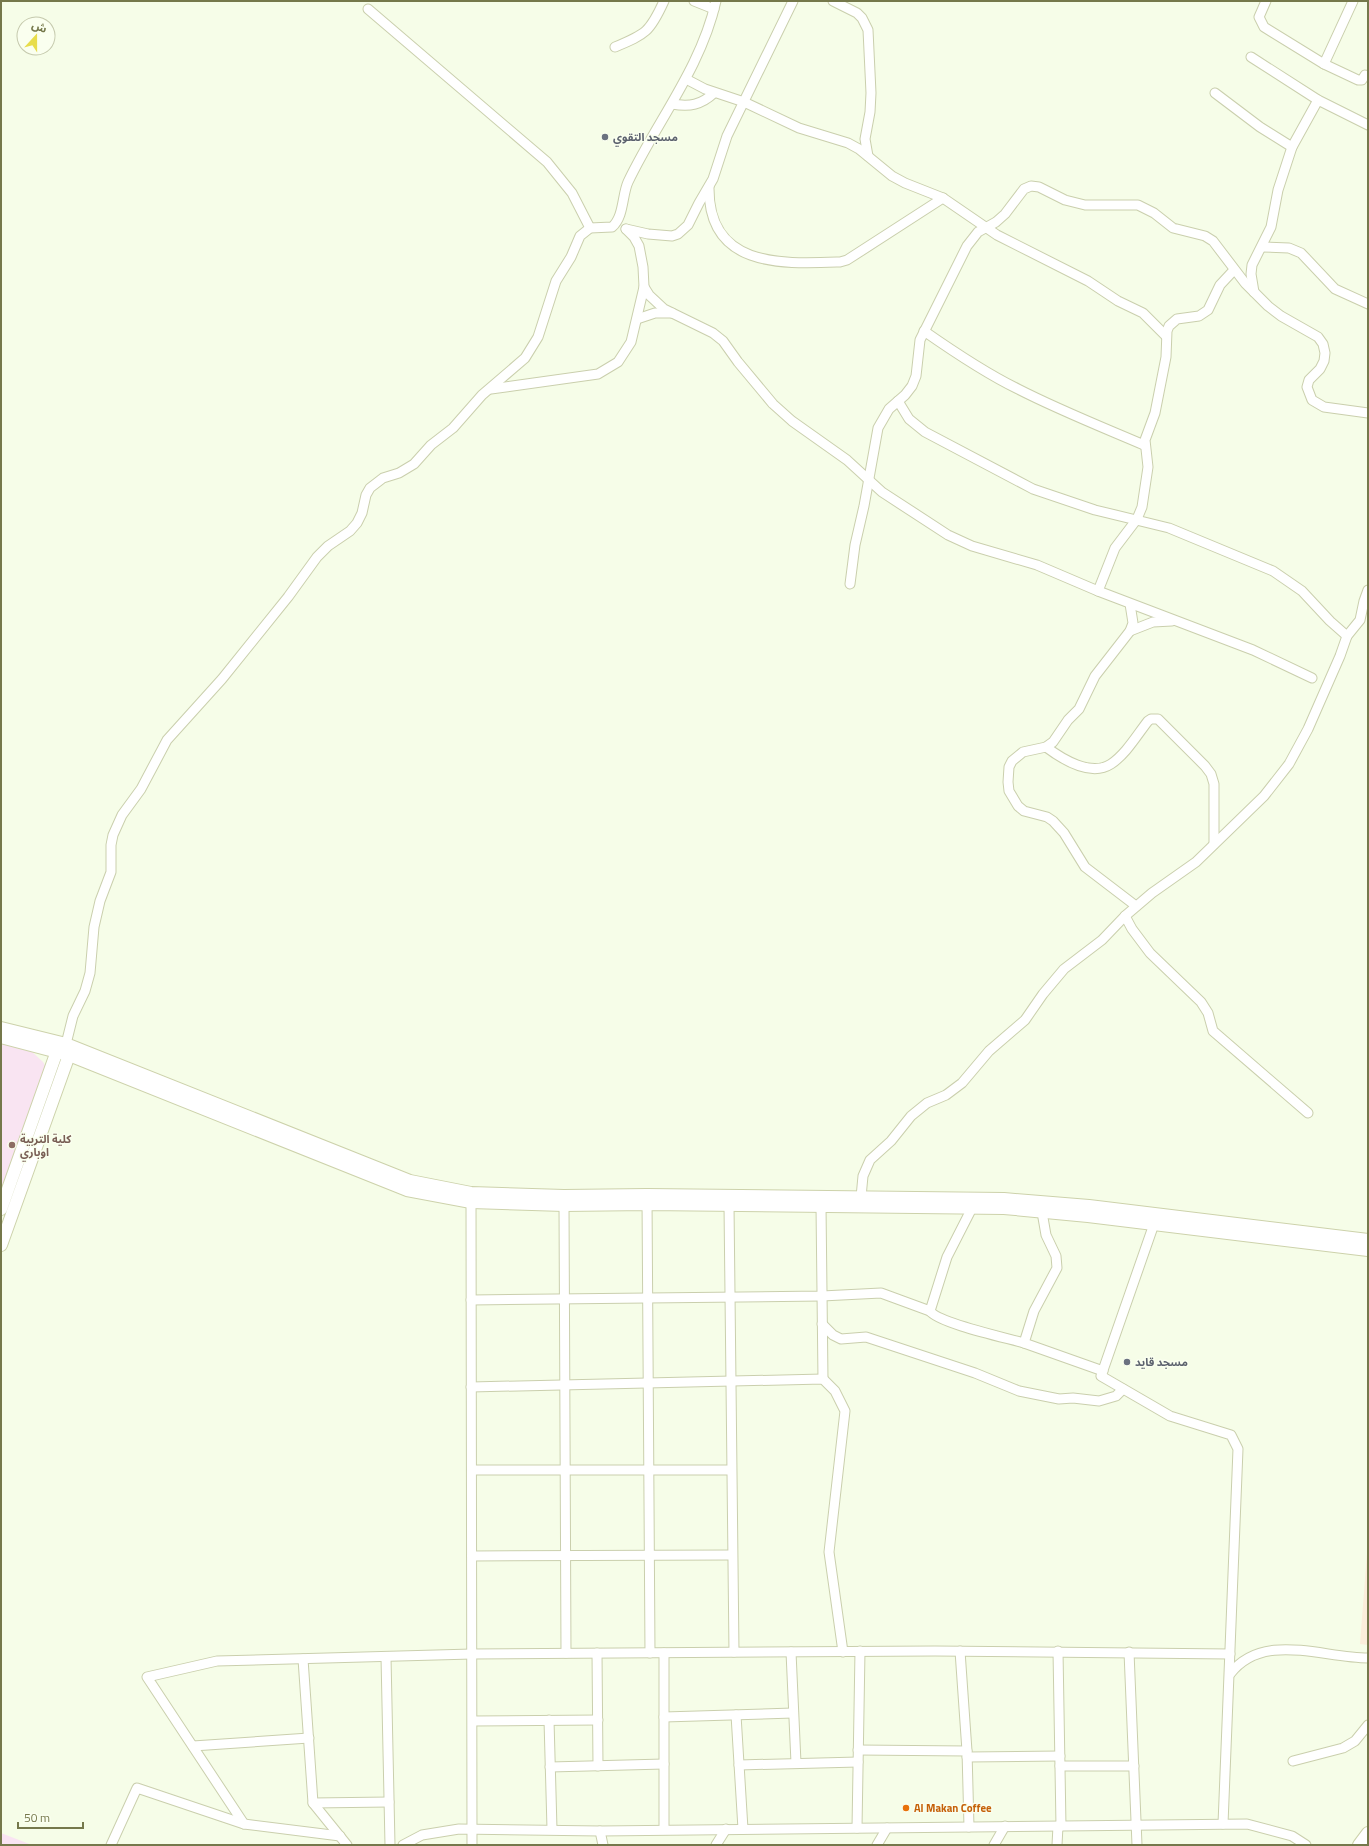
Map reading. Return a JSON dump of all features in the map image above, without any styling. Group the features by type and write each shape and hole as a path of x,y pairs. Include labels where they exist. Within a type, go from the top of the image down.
{"street":[{"path":"615,47 645,33 654,22 664,1"},
{"path":"1,1245 59,1081 64,1050 73,1016 85,991 90,973 94,927 100,901 111,872 111,845 113,835 122,816 146,779 161,748 173,732 200,705 222,679 278,610 317,557 328,546 350,531 357,523 362,513 366,495 370,488 383,478 399,473 414,464 431,445 453,428 490,389 516,367 532,348 542,326 556,280 571,257 580,236 590,228 608,228 616,224 628,182 686,79 705,38 715,5 694,1"},
{"path":"616,224 626,229 660,235 678,234 688,225 716,170 727,136 793,1"},
{"path":"833,1 857,13 862,18 868,30 871,93 870,112 865,139 868,156"},
{"path":"1266,1 1259,17 1261,24 1324,64 1360,81 1365,75 1368,76"},
{"path":"1324,64 1352,1"},
{"path":"368,9 547,162 572,193 590,228"},
{"path":"1251,57 1318,100 1368,125"},
{"path":"686,79 714,93 744,102 799,128 848,143 868,156 892,176 905,183 943,198 1008,242 1088,281 1118,301 1143,313 1166,336"},
{"path":"672,104 684,106 695,105 706,100 714,93"},
{"path":"1215,93 1260,128 1292,147"},
{"path":"1255,293 1252,284 1252,265 1271,228 1278,190 1292,147 1318,100"},
{"path":"850,584 854,545 864,506 867,480 875,450 878,428 886,413 908,390 916,376 918,348 924,331 967,246 978,232 1005,214 1024,189 1031,186 1039,187 1055,196 1075,203 1096,205 1129,205 1146,208 1173,228 1205,236 1213,241 1220,248 1234,270 1255,293 1282,316 1318,338 1323,344 1325,353 1324,361 1320,369 1309,380 1307,387 1312,400 1324,407 1368,413"},
{"path":"708,187 708,197 713,217 725,238 747,255 760,259 786,262 832,262 847,260 943,198"},
{"path":"490,389 586,377 609,369 626,353 631,342 644,287 643,267 639,246 634,237 626,229"},
{"path":"1262,247 1295,250 1300,253 1335,289 1368,304"},
{"path":"1098,591 1115,548 1137,519 1142,507 1148,467 1144,445 1155,413 1166,357 1166,336 1169,326 1173,322 1183,318 1199,316 1208,310 1220,285 1234,270"},
{"path":"644,287 656,303 713,333 723,341 738,362 782,413 847,460 867,480 890,498 954,538 984,550 1037,565 1130,604 1253,650 1312,678"},
{"path":"637,319 655,313 673,313"},
{"path":"924,331 957,355 1016,389 1053,407 1144,445"},
{"path":"898,402 909,419 916,426 1013,479 1074,504 1137,519 1174,530 1273,571 1302,591 1330,621 1347,636"},
{"path":"861,1197 863,1176 866,1167 876,1153 891,1141 918,1109 955,1090 989,1051 1025,1020 1043,994 1064,969 1102,940 1136,906 1196,862 1264,796 1289,764 1308,729 1340,656 1347,636 1360,620 1368,590"},
{"path":"1130,604 1133,623 1130,631 1095,676 1079,709 1068,720 1053,742 1046,747 1023,752 1012,761 1009,767 1008,782 1012,799 1024,812 1046,817 1053,821 1064,833 1085,867 1136,906"},
{"path":"1130,631 1153,622 1178,622"},
{"path":"1046,747 1061,757 1079,765 1095,768 1103,767 1117,759 1148,721 1151,719 1158,720 1206,766 1211,774 1214,784 1214,844"},
{"path":"1126,916 1140,941 1150,953 1201,1002 1208,1013 1213,1031 1308,1113"},
{"path":"1,1028 64,1050 410,1181 471,1197 564,1196 728,1205 972,1208 1042,1212 1368,1250"},
{"path":"1,1037 33,1045 64,1050 94,1065 407,1190 564,1206 647,1200 861,1197 1004,1199 1081,1206 1368,1240"},
{"path":"33,1045 43,1054 47,1068 47,1080"},
{"path":"1,1209 47,1080 64,1050"},
{"path":"59,1081 75,1067 94,1065"},
{"path":"471,1197 472,1845"},
{"path":"647,1200 650,1653"},
{"path":"728,1205 734,1652"},
{"path":"564,1206 566,1654"},
{"path":"821,1206 823,1379 835,1391 845,1411 829,1552 843,1652"},
{"path":"930,1311 947,1257 972,1208"},
{"path":"1024,1343 1034,1311 1057,1268 1056,1256 1046,1235 1042,1212"},
{"path":"1154,1224 1101,1376 1170,1416 1231,1435 1238,1449 1223,1824"},
{"path":"471,1300 822,1296 881,1293 930,1311 933,1316 962,1326 1024,1343 1103,1371"},
{"path":"822,1324 833,1335 841,1339 866,1337 975,1373 1019,1391 1059,1399 1073,1398 1099,1401 1116,1396 1123,1389"},
{"path":"472,1387 823,1379"},
{"path":"472,1470 732,1470"},
{"path":"472,1556 732,1555"},
{"path":"1230,1674 1246,1658 1267,1650 1306,1651 1368,1658"},
{"path":"960,1651 967,1754 969,1827"},
{"path":"244,1824 147,1677 218,1661 472,1654 1058,1651 1230,1654"},
{"path":"1057,1845 1059,1826 1060,1766 1058,1651"},
{"path":"792,1652 796,1763"},
{"path":"857,1828 860,1652"},
{"path":"1129,1652 1137,1845"},
{"path":"597,1653 598,1766"},
{"path":"664,1653 664,1829"},
{"path":"386,1657 390,1845"},
{"path":"303,1659 313,1803 347,1845"},
{"path":"664,1718 793,1713"},
{"path":"736,1715 742,1829"},
{"path":"549,1720 552,1829"},
{"path":"473,1722 598,1720"},
{"path":"1293,1761 1343,1748 1355,1741 1368,1725"},
{"path":"193,1746 309,1738"},
{"path":"858,1750 1060,1756"},
{"path":"739,1764 858,1762"},
{"path":"550,1767 664,1764"},
{"path":"1060,1766 1134,1766"},
{"path":"112,1845 137,1788 244,1824 340,1836"},
{"path":"313,1803 389,1802"},
{"path":"403,1845 422,1835 459,1829 552,1829 600,1831 664,1829 1247,1824 1292,1836 1306,1845"},
{"path":"994,1845 1005,1826"},
{"path":"878,1845 888,1828"},
{"path":"716,1845 726,1829"},
{"path":"600,1831 603,1845"},
{"path":"1359,1845 1368,1833"}],"shaded area":[{"name":"كلية التربية اوباري","path":"1,1042 29,1049 43,1062 49,1072 1,1208"},
{"path":"1368,1540 1368,1645 1360,1644"},
{"path":"1,1833 32,1845 1,1845"}],"place":[{"name":"مسجد التقوي","path":"605,137"},
{"name":"كلية التربية اوباري","path":"12,1145"},
{"name":"مسجد قايد","path":"1127,1362"},
{"name":"Al Makan Coffee","path":"906,1808"}]}
